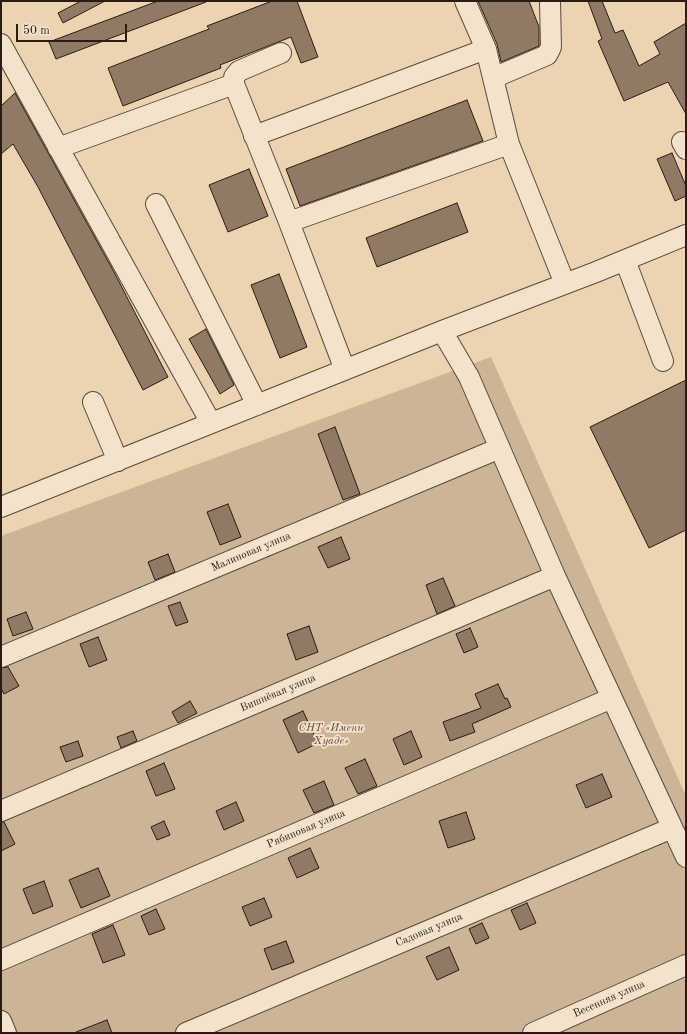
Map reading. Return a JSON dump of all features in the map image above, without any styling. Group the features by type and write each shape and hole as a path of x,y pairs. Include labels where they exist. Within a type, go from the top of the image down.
{"street":[{"path":"493,78 547,55 551,47 550,1"},
{"path":"465,2 486,49 510,144 565,284"},
{"path":"1,44 6,66 58,148 211,424"},
{"path":"254,136 486,49"},
{"path":"281,53 239,71 234,77 234,84 289,222 345,370"},
{"path":"58,148 234,84"},
{"path":"289,222 510,144"},
{"path":"156,204 257,405"},
{"path":"1,507 686,235"},
{"path":"625,260 663,361"},
{"path":"442,331 469,377 555,576 686,857"},
{"path":"93,402 118,461"},
{"name":"Малиновая улица","path":"1,657 500,448"},
{"name":"Вишнёвая улица","path":"1,811 555,576"},
{"name":"Рябиновая улица","path":"1,960 612,698"},
{"name":"Садовая улица","path":"186,1033 672,828"},
{"name":"Весенняя улица","path":"533,1033 686,966"},
{"path":"1,1021 6,1033"}],"green space":[{"name":"СНТ «Имени Хуаде»","path":"491,357 686,796 686,1033 1,1033 1,536"}],"building":[{"path":"81,1 105,1 63,23 58,13"},
{"path":"158,1 206,2 56,59 49,42"},
{"path":"272,1 297,1 318,57 301,63 291,37 220,65 221,68 123,106 108,68 209,29 207,26"},
{"path":"478,1 529,1 539,27 539,46 501,62 497,44"},
{"path":"588,1 602,1 615,33 623,30 639,66 660,54 654,42 686,23 686,114 668,82 624,101 598,41 602,39"},
{"path":"15,93 114,272 168,377 143,390 38,187 13,144 1,154 1,106"},
{"path":"467,100 483,141 300,206 286,169"},
{"path":"672,153 686,186 686,196 675,201 657,159"},
{"path":"249,169 268,216 228,232 209,185"},
{"path":"457,203 468,232 377,267 366,238"},
{"path":"279,274 307,347 280,358 251,285"},
{"path":"206,329 234,385 220,394 189,339"},
{"path":"686,380 686,530 649,548 590,427"},
{"path":"335,427 360,494 343,500 318,434"},
{"path":"228,504 241,537 220,545 207,512"},
{"path":"341,537 350,559 328,568 318,547"},
{"path":"168,554 175,572 155,580 148,562"},
{"path":"443,578 455,606 437,614 426,585"},
{"path":"180,602 188,622 176,626 168,606"},
{"path":"26,612 33,629 13,636 7,619"},
{"path":"309,626 318,652 296,660 287,634"},
{"path":"470,628 478,647 464,653 456,634"},
{"path":"98,637 107,660 89,667 80,644"},
{"path":"8,667 19,686 4,694 1,688 1,668"},
{"path":"498,684 505,699 507,698 511,707 472,724 475,732 450,741 443,722 481,708 475,694"},
{"path":"190,701 197,713 178,723 172,712"},
{"path":"303,711 318,743 298,753 283,720"},
{"path":"133,731 137,741 121,748 117,737"},
{"path":"411,731 422,757 404,765 393,739"},
{"path":"78,741 83,756 66,762 60,747"},
{"path":"365,759 377,786 358,794 345,768"},
{"path":"164,763 175,789 156,796 146,771"},
{"path":"602,774 612,797 586,808 576,785"},
{"path":"324,781 334,805 314,813 303,790"},
{"path":"236,802 244,821 224,830 216,811"},
{"path":"466,812 475,839 448,848 439,821"},
{"path":"164,821 170,835 157,840 151,827"},
{"path":"1,822 4,822 15,844 1,851"},
{"path":"310,848 319,868 297,878 288,858"},
{"path":"98,868 110,896 81,908 69,880"},
{"path":"44,881 53,906 33,914 23,889"},
{"path":"264,898 272,917 250,926 242,907"},
{"path":"527,903 536,923 520,930 511,910"},
{"path":"156,909 165,929 149,935 141,916"},
{"path":"482,923 489,938 476,944 469,929"},
{"path":"113,925 125,955 103,963 92,934"},
{"path":"286,941 294,962 272,970 264,949"},
{"path":"449,947 459,970 437,980 426,957"},
{"path":"107,1020 112,1033 76,1033 76,1032"}]}
